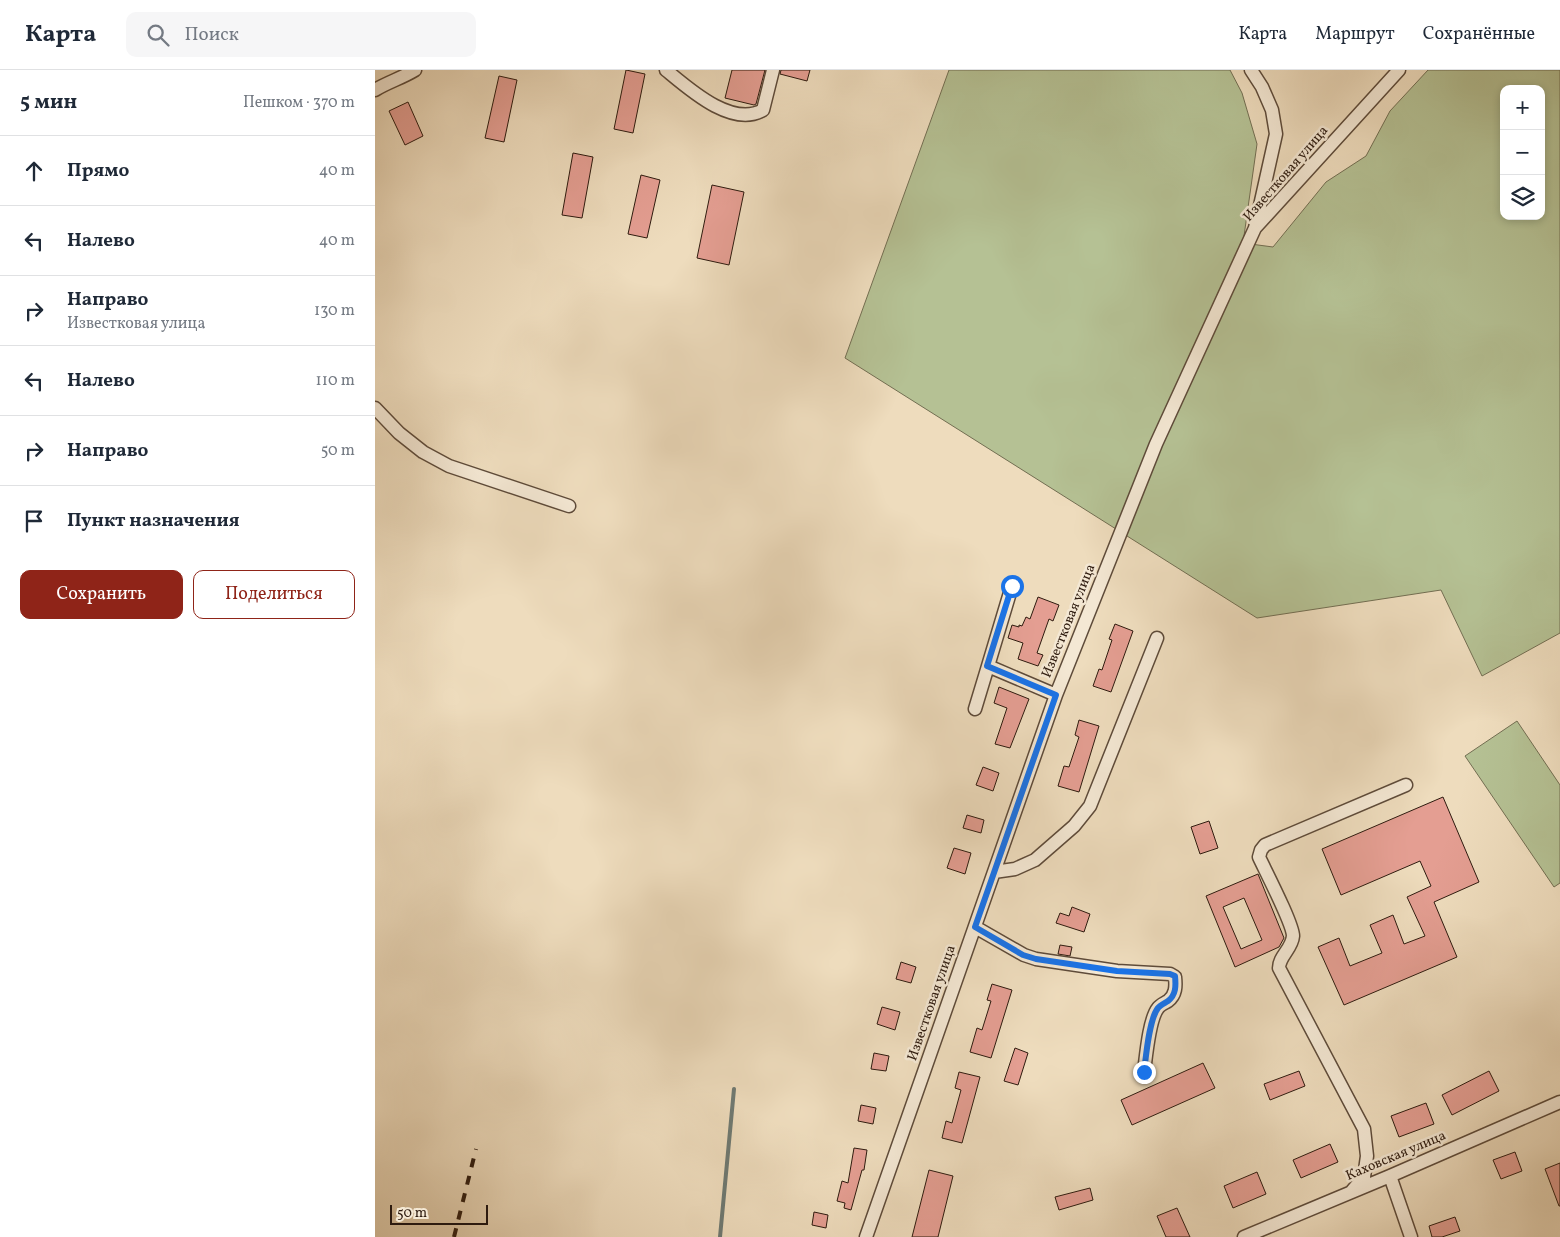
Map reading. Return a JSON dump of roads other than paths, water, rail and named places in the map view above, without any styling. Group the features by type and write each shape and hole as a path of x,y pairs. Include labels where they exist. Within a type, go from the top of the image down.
{"street":[{"path":"375,90 415,70"},
{"path":"666,70 714,106 738,115 755,115 763,110 773,70"},
{"path":"1251,70 1262,87 1272,110 1276,134 1255,228"},
{"name":"Известковая улица","path":"866,1237 1056,695 1156,444 1255,228 1399,70"},
{"path":"375,408 399,433 423,452 449,466 569,506"},
{"path":"975,708 1012,586"},
{"path":"994,872 1015,869 1035,860 1074,826 1086,812 1157,638"},
{"path":"987,666 1056,695"},
{"path":"1352,1191 1365,1177 1367,1156 1364,1129 1279,968 1279,963 1291,944 1292,928 1259,857 1265,845 1406,785"},
{"path":"975,927 1023,955 1036,959 1117,971 1170,974 1175,976 1176,985 1174,993 1171,999 1158,1008 1152,1023 1144,1072"},
{"name":"Каховская улица","path":"1244,1237 1560,1102"},
{"path":"1390,1176 1411,1237"}],"waterway":[{"path":"720,1237 734,1089"}],"railway":[{"path":"454,1237 476,1149"}]}
